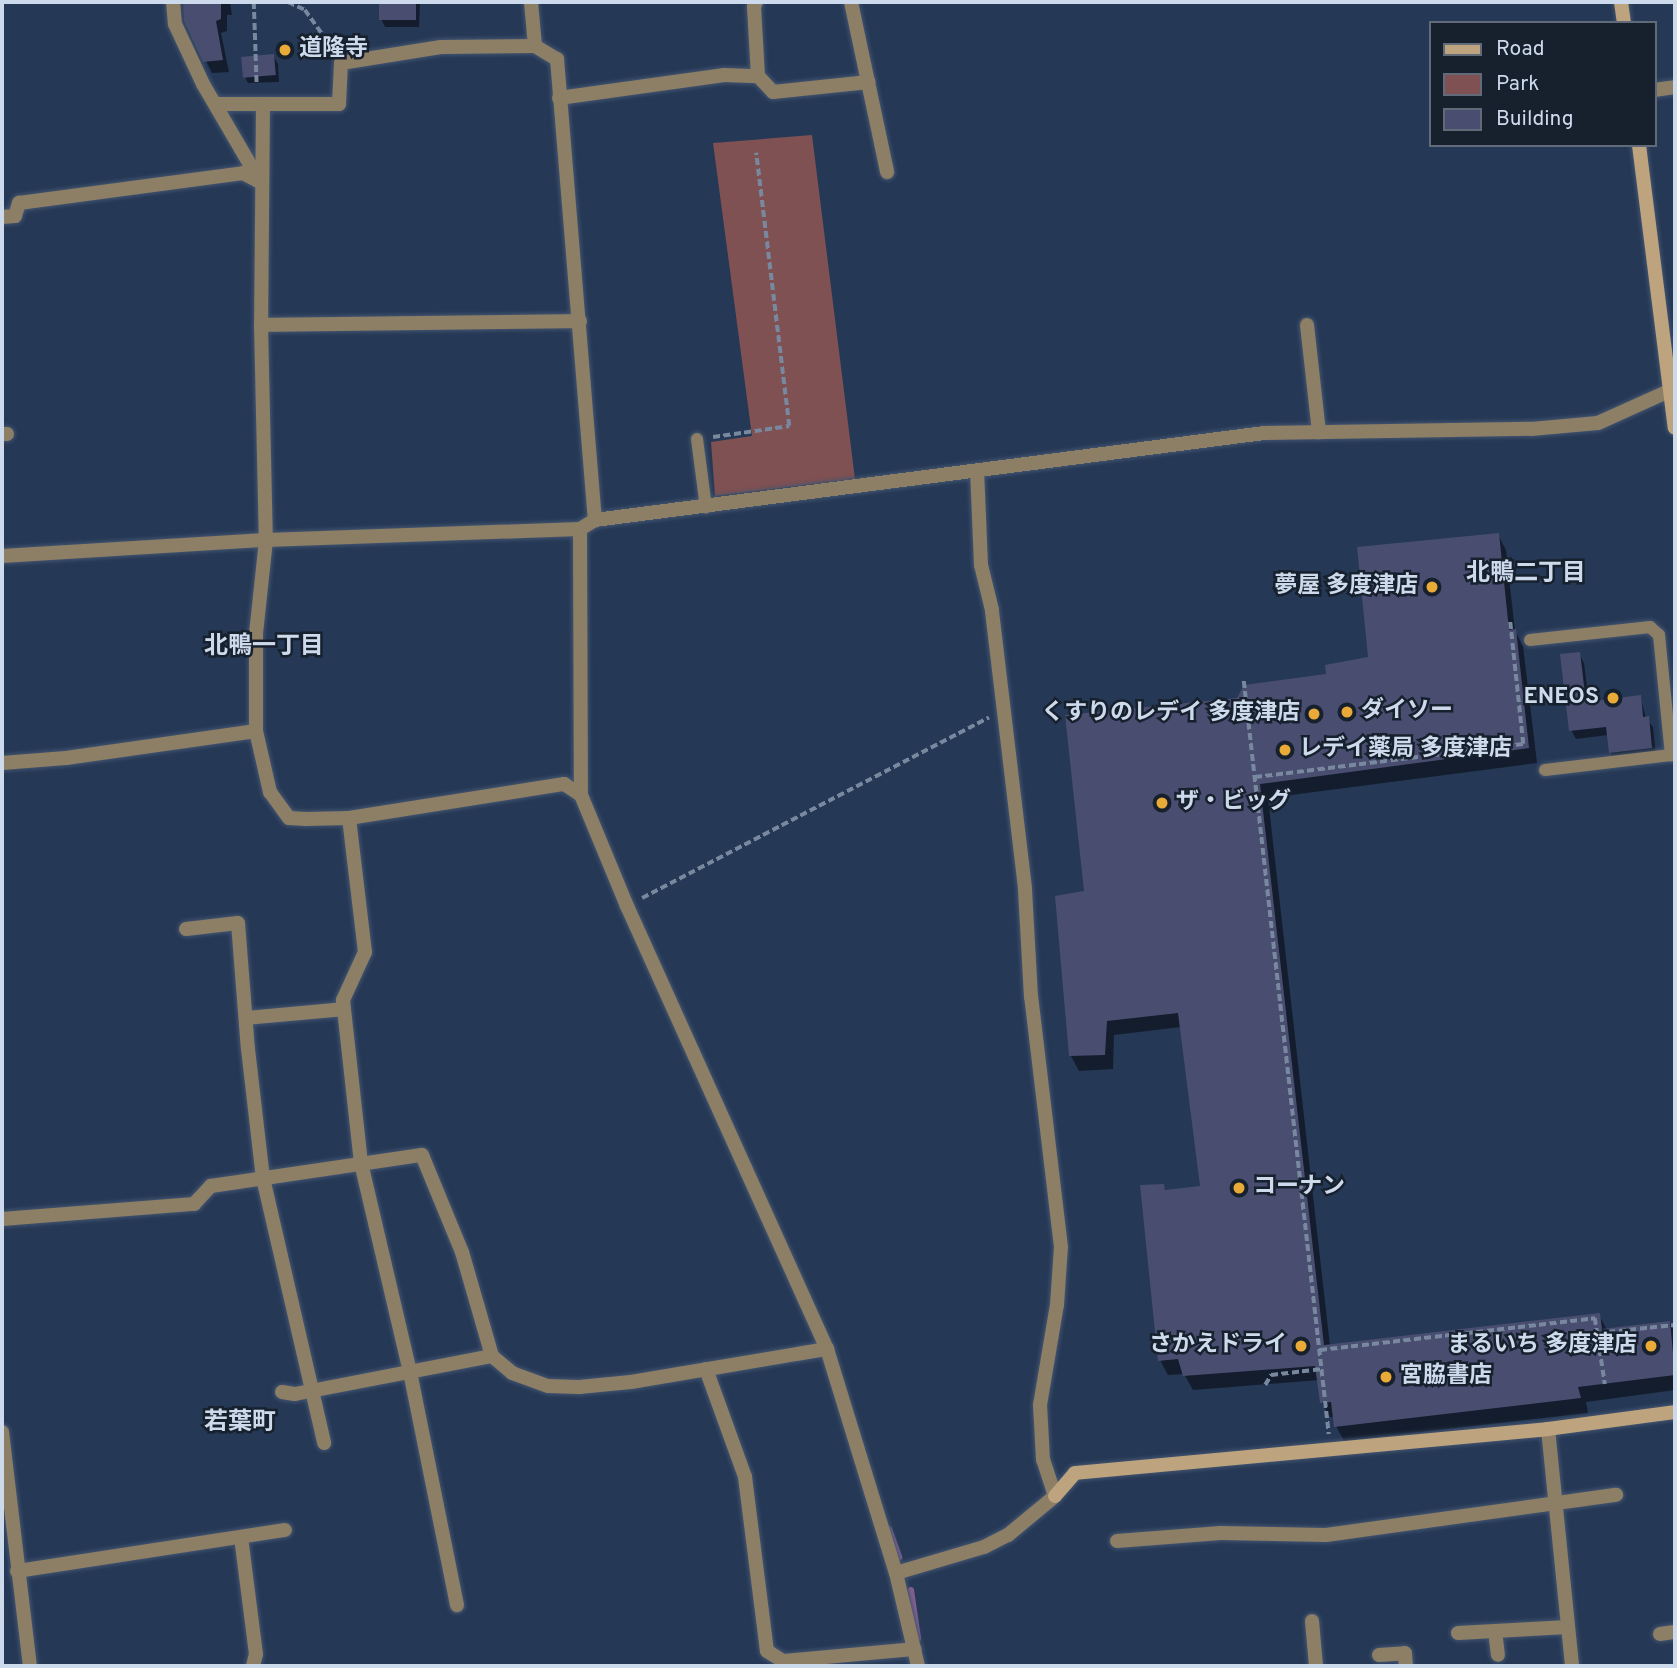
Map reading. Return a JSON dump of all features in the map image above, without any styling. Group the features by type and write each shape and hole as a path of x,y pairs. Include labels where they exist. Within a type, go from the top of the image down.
{"street":[{"path":"173,2 175,24 203,84 218,104 260,182"},
{"path":"531,2 535,46"},
{"path":"851,2 887,172"},
{"path":"1621,2 1624,21"},
{"path":"751,3 758,76 773,92 868,82"},
{"path":"218,104 339,104 341,62 441,47 535,46 557,58 558,98 580,321 595,520"},
{"path":"558,98 724,75 758,76"},
{"path":"1656,90 1675,87"},
{"path":"263,105 260,182 265,540 256,633 256,731 270,792 289,818 349,818 564,784 581,795"},
{"path":"1639,147 1675,428"},
{"path":"2,217 15,216 19,203 110,193 243,173 260,182"},
{"path":"261,325 580,321"},
{"path":"1307,325 1319,432"},
{"path":"2,556 265,540 580,528 595,520 1264,433 1531,429 1598,423 1671,390"},
{"path":"977,471 981,565 992,610 1025,888 1031,998 1061,1247 1057,1305 1040,1405 1043,1460 1055,1496"},
{"path":"580,528 581,795 626,906 827,1349 896,1573 918,1666"},
{"path":"2,762 66,758 256,731"},
{"path":"349,818 365,952 343,1000 360,1163 410,1373 457,1605"},
{"path":"186,929 238,923 263,1178 324,1443"},
{"path":"246,1018 344,1009"},
{"path":"2,1219 194,1204 211,1185 422,1155 462,1252 492,1356 512,1373 548,1386 631,1382 827,1349"},
{"path":"282,1392 295,1394 492,1356"},
{"path":"706,1369 745,1477 767,1651 783,1661 914,1649"},
{"path":"896,1573 984,1548 1008,1535 1055,1496 1075,1473 1548,1429 1675,1412"},
{"path":"1548,1429 1572,1666"},
{"path":"2,1432 30,1666"},
{"path":"1117,1541 1221,1533 1326,1535 1616,1495"},
{"path":"17,1571 285,1530"},
{"path":"242,1537 256,1654 253,1666"},
{"path":"1312,1621 1316,1666"},
{"path":"1458,1633 1568,1627"},
{"path":"1495,1631 1498,1655"},
{"path":"1660,1634 1675,1632"},
{"path":"1379,1655 1405,1653 1406,1666"}],"lane":[{"path":"697,439 706,507"},
{"path":"1530,640 1650,627 1660,635 1671,755 1545,770"}],"path":[{"path":"254,2 256,82 263,105"},
{"path":"288,2 305,10 341,62"},
{"path":"697,439 789,426 756,153"},
{"path":"1255,777 1523,744 1510,622"},
{"path":"1244,681 1331,1449"},
{"path":"626,906 1004,710"},
{"path":"1320,1349 1595,1318 1605,1384"},
{"path":"1598,1333 1675,1325"},
{"path":"1277,1366 1278,1374"},
{"path":"1265,1385 1270,1375 1322,1369"}],"green space":[{"path":"812,135 855,479 715,496 711,442 752,436 713,143"}],"building":[{"path":"183,2 221,2 221,19 216,21 223,60 203,62 184,21"},
{"path":"379,2 416,2 416,20 379,20"},
{"path":"274,54 276,75 243,78 241,57"},
{"path":"1499,533 1509,630 1516,629 1529,748 1260,784 1324,1345 1600,1313 1602,1329 1670,1321 1675,1375 1578,1387 1581,1398 1334,1427 1331,1402 1320,1403 1315,1366 1183,1376 1178,1359 1158,1361 1140,1185 1164,1184 1165,1190 1200,1186 1178,1013 1107,1021 1105,1055 1069,1056 1055,896 1084,891 1065,715 1237,698 1244,685 1326,674 1325,665 1368,657 1357,547"},
{"path":"1580,652 1586,702 1641,695 1643,717 1649,716 1652,748 1609,753 1606,727 1569,731 1560,654"}],"waterway":[{"path":"889,1529 899,1557"},
{"path":"911,1590 918,1638"}],"place":[{"name":"道隆寺","path":"285,50"},
{"name":"夢屋 多度津店","path":"1432,587"},
{"name":"ENEOS","path":"1613,698"},
{"name":"ダイソー","path":"1347,712"},
{"name":"くすりのレデイ 多度津店","path":"1314,714"},
{"name":"レデイ薬局 多度津店","path":"1285,750"},
{"name":"ザ・ビッグ","path":"1162,803"},
{"name":"コーナン","path":"1239,1188"},
{"name":"さかえドライ","path":"1301,1346"},
{"name":"まるいち 多度津店","path":"1651,1346"},
{"name":"宮脇書店","path":"1386,1377"}],"district":[{"name":"北鴨二丁目","path":"1526,575"},
{"name":"北鴨一丁目","path":"264,648"},
{"name":"若葉町","path":"240,1424"}]}
